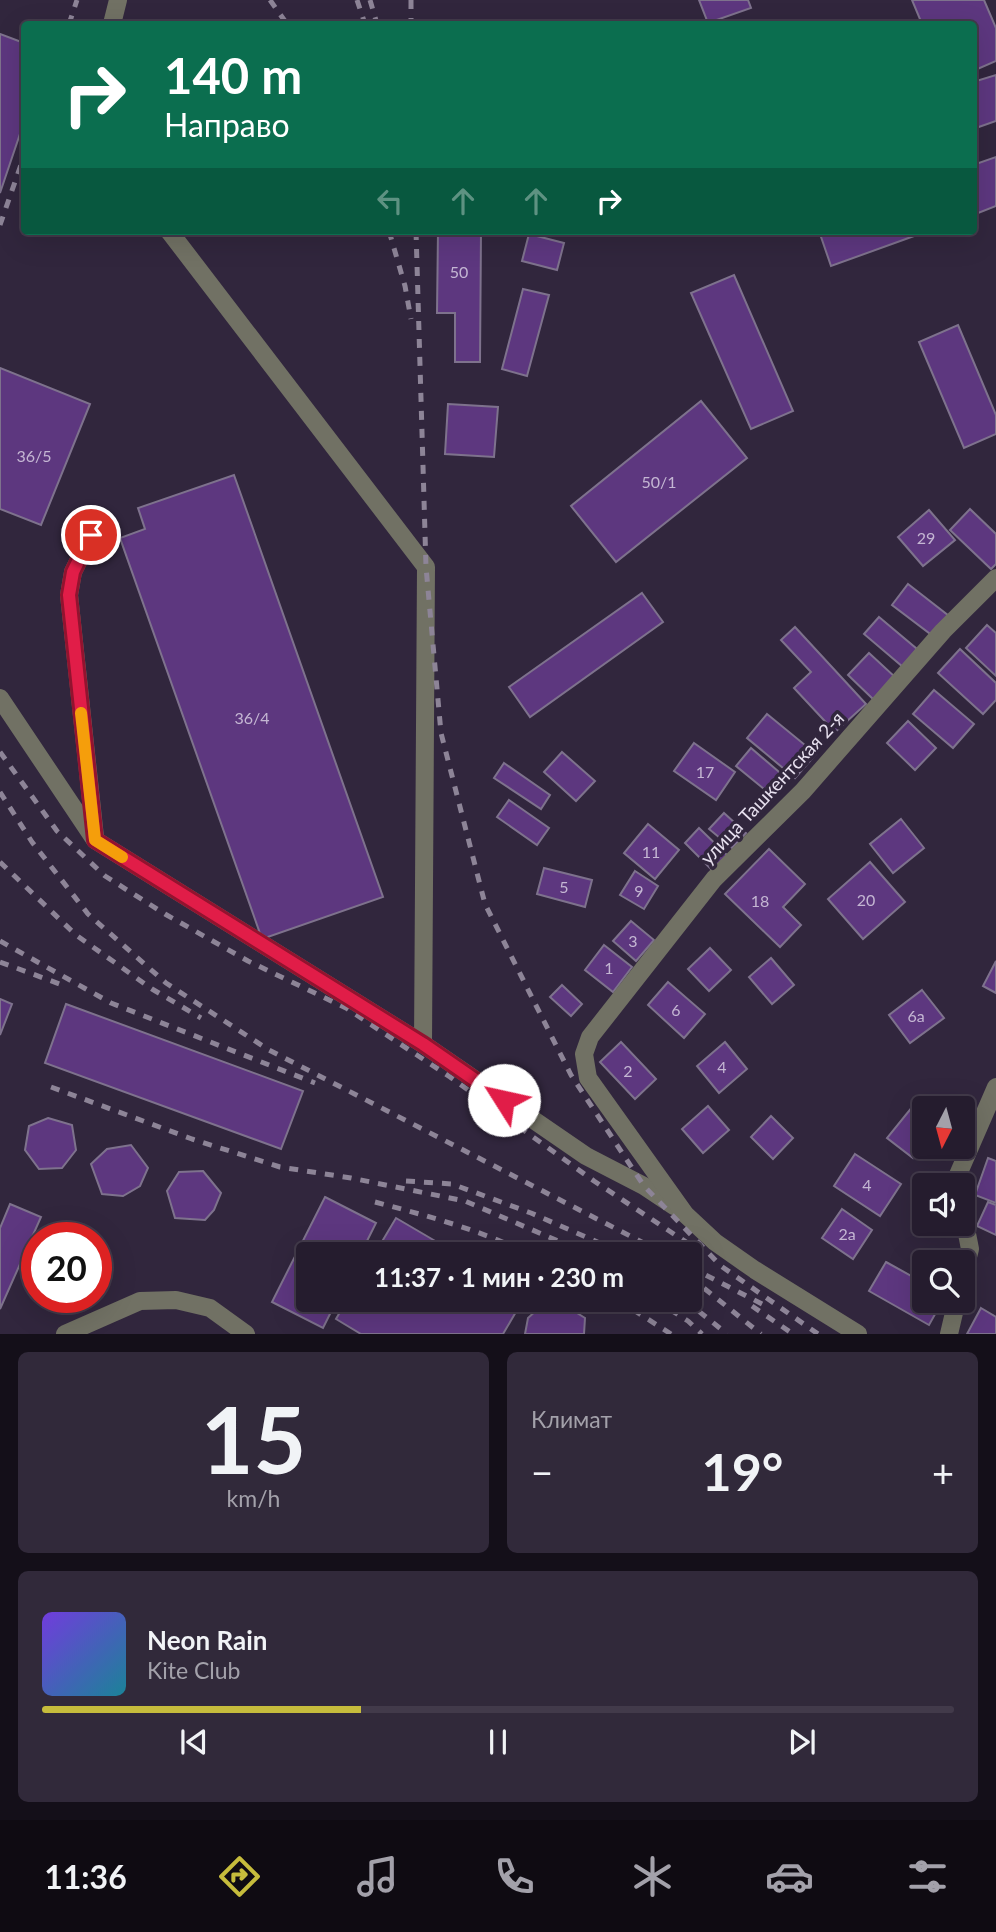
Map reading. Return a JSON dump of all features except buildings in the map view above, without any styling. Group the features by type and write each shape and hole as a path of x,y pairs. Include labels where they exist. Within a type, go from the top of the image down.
{"street":[{"path":"113,21 118,0"},
{"path":"172,235 426,567 423,1044"},
{"path":"91,535 73,572 69,595 95,840"},
{"name":"улица Ташкентская 2-я","path":"685,1214 588,1078 584,1054 590,1037 714,879 803,791 943,631 996,578"},
{"path":"0,698 95,840 423,1044 586,1156 644,1186 685,1214 715,1242 755,1270 858,1334"},
{"path":"959,1173 996,1087"},
{"path":"65,1334 140,1301 176,1300 210,1308 246,1334"},
{"path":"949,1334 954,1313"}],"railway":[{"path":"70,21 77,0"},
{"path":"270,0 285,21"},
{"path":"357,0 364,21"},
{"path":"370,0 376,21"},
{"path":"411,0 411,21"},
{"path":"0,225 21,165"},
{"path":"390,235 405,286 411,319"},
{"path":"416,235 426,567 441,733 485,904 571,1075 644,1186 721,1266 818,1334"},
{"path":"0,752 57,831 105,876 248,961 346,1008 450,1077 594,1181 686,1242"},
{"path":"0,792 32,842 88,914 166,983 269,1050 642,1242"},
{"path":"0,862 76,935 152,989 201,1018"},
{"path":"0,941 111,1003 315,1083"},
{"path":"0,962 65,986"},
{"path":"51,1087 192,1139 280,1167 465,1201 560,1242"},
{"path":"406,1181 452,1184 531,1213 597,1242"},
{"path":"375,1202 434,1218 502,1242"},
{"path":"702,1273 764,1305"},
{"path":"702,1287 761,1334"},
{"path":"752,1306 793,1334"},
{"path":"637,1312 671,1334"},
{"path":"674,1312 702,1334"},
{"path":"700,1312 727,1334"}],"slow traffic":[{"path":"81,713 95,840 122,857"}],"route":[{"path":"91,535 73,572 69,595 95,840 423,1044 504,1100"}]}
